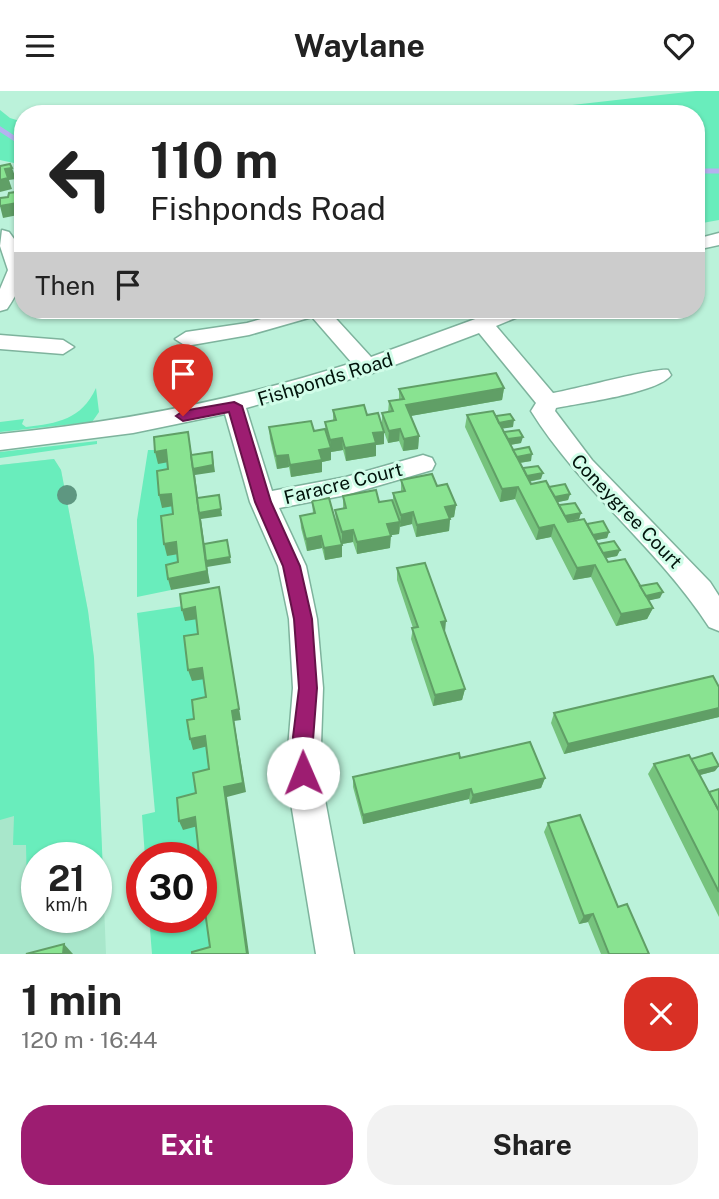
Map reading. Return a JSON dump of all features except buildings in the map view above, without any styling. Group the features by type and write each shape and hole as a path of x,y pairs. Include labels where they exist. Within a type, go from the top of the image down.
{"street":[{"path":"1,236 14,250"},
{"path":"0,305 14,278"},
{"path":"186,339 248,329 284,319"},
{"path":"324,319 368,367"},
{"name":"Fishponds Road","path":"0,442 106,430 234,406 368,367 495,319"},
{"name":"Coneygree Court","path":"482,324 548,402 543,411 559,439 667,549 719,619"},
{"path":"0,342 63,347"},
{"path":"548,402 635,384 660,375"},
{"name":"Faracre Court","path":"234,406 263,502 292,566 303,619 308,688 303,737 303,773 335,954"},
{"name":"Faracre Court","path":"263,502 346,486 423,464"}],"shaded area":[{"path":"54,459 61,470 88,611 94,658 101,842 21,842 21,933 105,933 106,954 0,954 0,465"}],"green space":[{"path":"696,91 719,91 719,220 705,223 705,105 572,105"},
{"path":"0,110 14,119 14,163 0,160"},
{"path":"96,388 99,412 92,422 0,432 0,422 24,419 22,424 26,427 67,418 83,407"},
{"path":"97,441 97,444 0,458 0,452"},
{"path":"148,450 157,450 170,471 170,484 163,507 174,506 176,526 167,555 179,554 180,563 169,577 171,590 137,597 137,520"},
{"path":"54,459 61,470 88,611 94,658 102,842 21,842 21,845 13,845 14,816 0,820 0,465"},
{"path":"183,606 198,619 209,708 208,746 212,779 198,826 200,842 144,842 142,815 155,812 137,613"},
{"path":"150,933 210,933 213,954 152,954"}],"waterway":[{"path":"0,129 14,138"},
{"path":"705,171 719,171"}],"route":[{"path":"183,416 234,406 263,502 292,566 303,619 308,688 303,737 303,773"}]}
